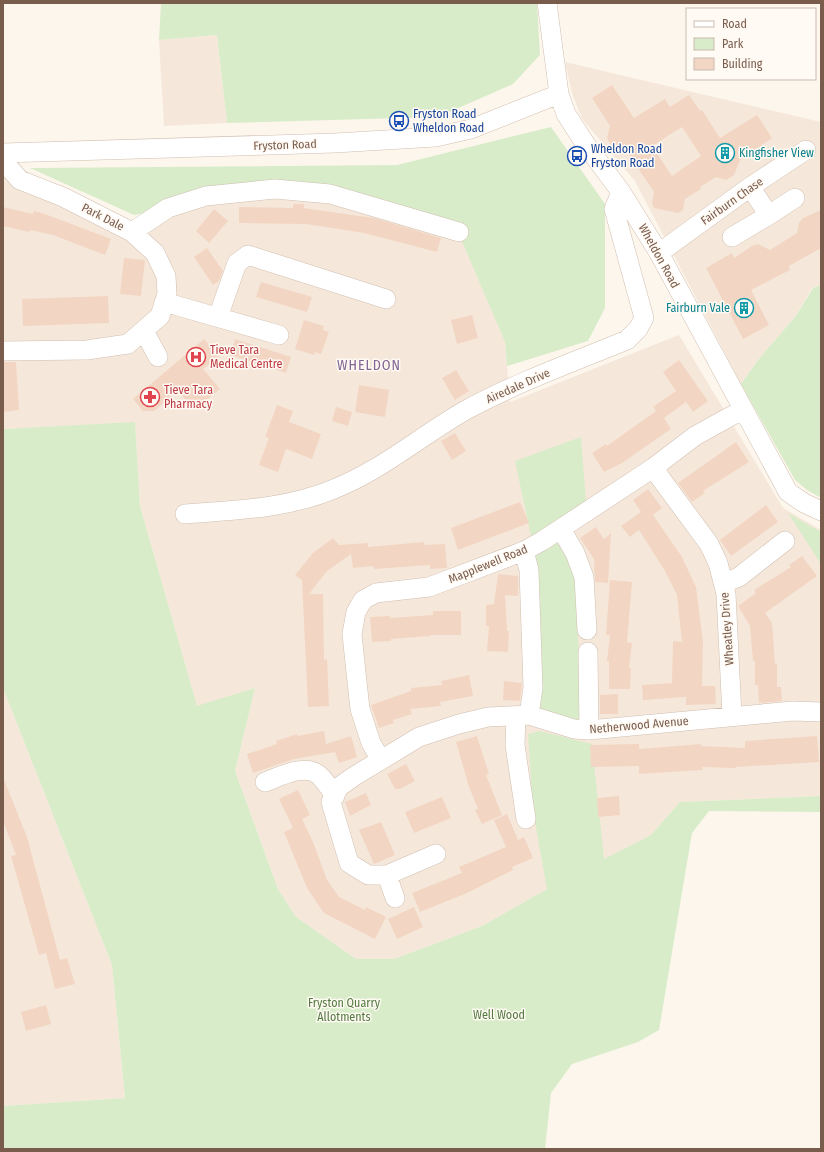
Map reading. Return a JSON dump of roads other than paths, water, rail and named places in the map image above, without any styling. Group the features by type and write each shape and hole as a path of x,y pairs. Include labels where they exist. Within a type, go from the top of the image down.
{"street":[{"name":"Wheldon Road","path":"547,3 559,94 566,114 621,192 659,253 742,410 788,492 804,503 821,510"},
{"name":"Fryston Road","path":"3,153 335,144 436,137 471,129 559,94"},
{"name":"Fairburn Chase","path":"659,253 750,187 806,150"},
{"name":"Park Dale","path":"3,161 20,180 63,197 132,232 155,254 158,259 166,276 167,294 160,316 128,344 87,350 3,351"},
{"path":"750,187 769,216"},
{"path":"132,232 168,208 206,196 275,189 330,194 459,232"},
{"name":"Airedale Drive","path":"185,514 271,507 334,489 375,468 465,411 510,387 628,340 638,329 644,318 614,209 621,192"},
{"path":"732,237 769,216 795,198"},
{"path":"218,317 236,262 248,255 386,299"},
{"path":"164,302 279,335"},
{"path":"144,331 158,357"},
{"name":"Mapplewell Road","path":"381,760 371,742 360,709 355,664 352,634 356,612 364,600 376,593 429,587 524,551 561,529 653,468 695,436 742,410"},
{"name":"Wheatley Drive","path":"653,468 709,544 724,583 726,594 732,716"},
{"path":"561,529 575,553 584,577 587,630"},
{"path":"724,583 739,577 785,541"},
{"path":"524,551 529,578 533,688 515,745 526,819"},
{"path":"588,652 590,730"},
{"name":"Netherwood Avenue","path":"335,796 339,787 419,738 459,724 488,717 523,716 574,729 590,730 793,711 821,712"},
{"path":"265,782 289,773 307,771 315,773 324,781 335,796 332,802 349,863 368,875 387,875 436,854"},
{"path":"387,875 395,898"}],"place":[{"name":"Fryston Road Wheldon Road","path":"399,121"},
{"name":"Kingfisher View","path":"725,153"},
{"name":"Wheldon Road Fryston Road","path":"577,156"},
{"name":"Fairburn Vale","path":"744,308"},
{"name":"Tieve Tara Medical Centre","path":"196,357"},
{"name":"Tieve Tara Pharmacy","path":"150,397"}],"district":[{"name":"WHELDON","path":"369,365"}],"park label":[{"name":"Fryston Quarry Allotments","path":"344,1010"},
{"name":"Well Wood","path":"499,1015"}]}
